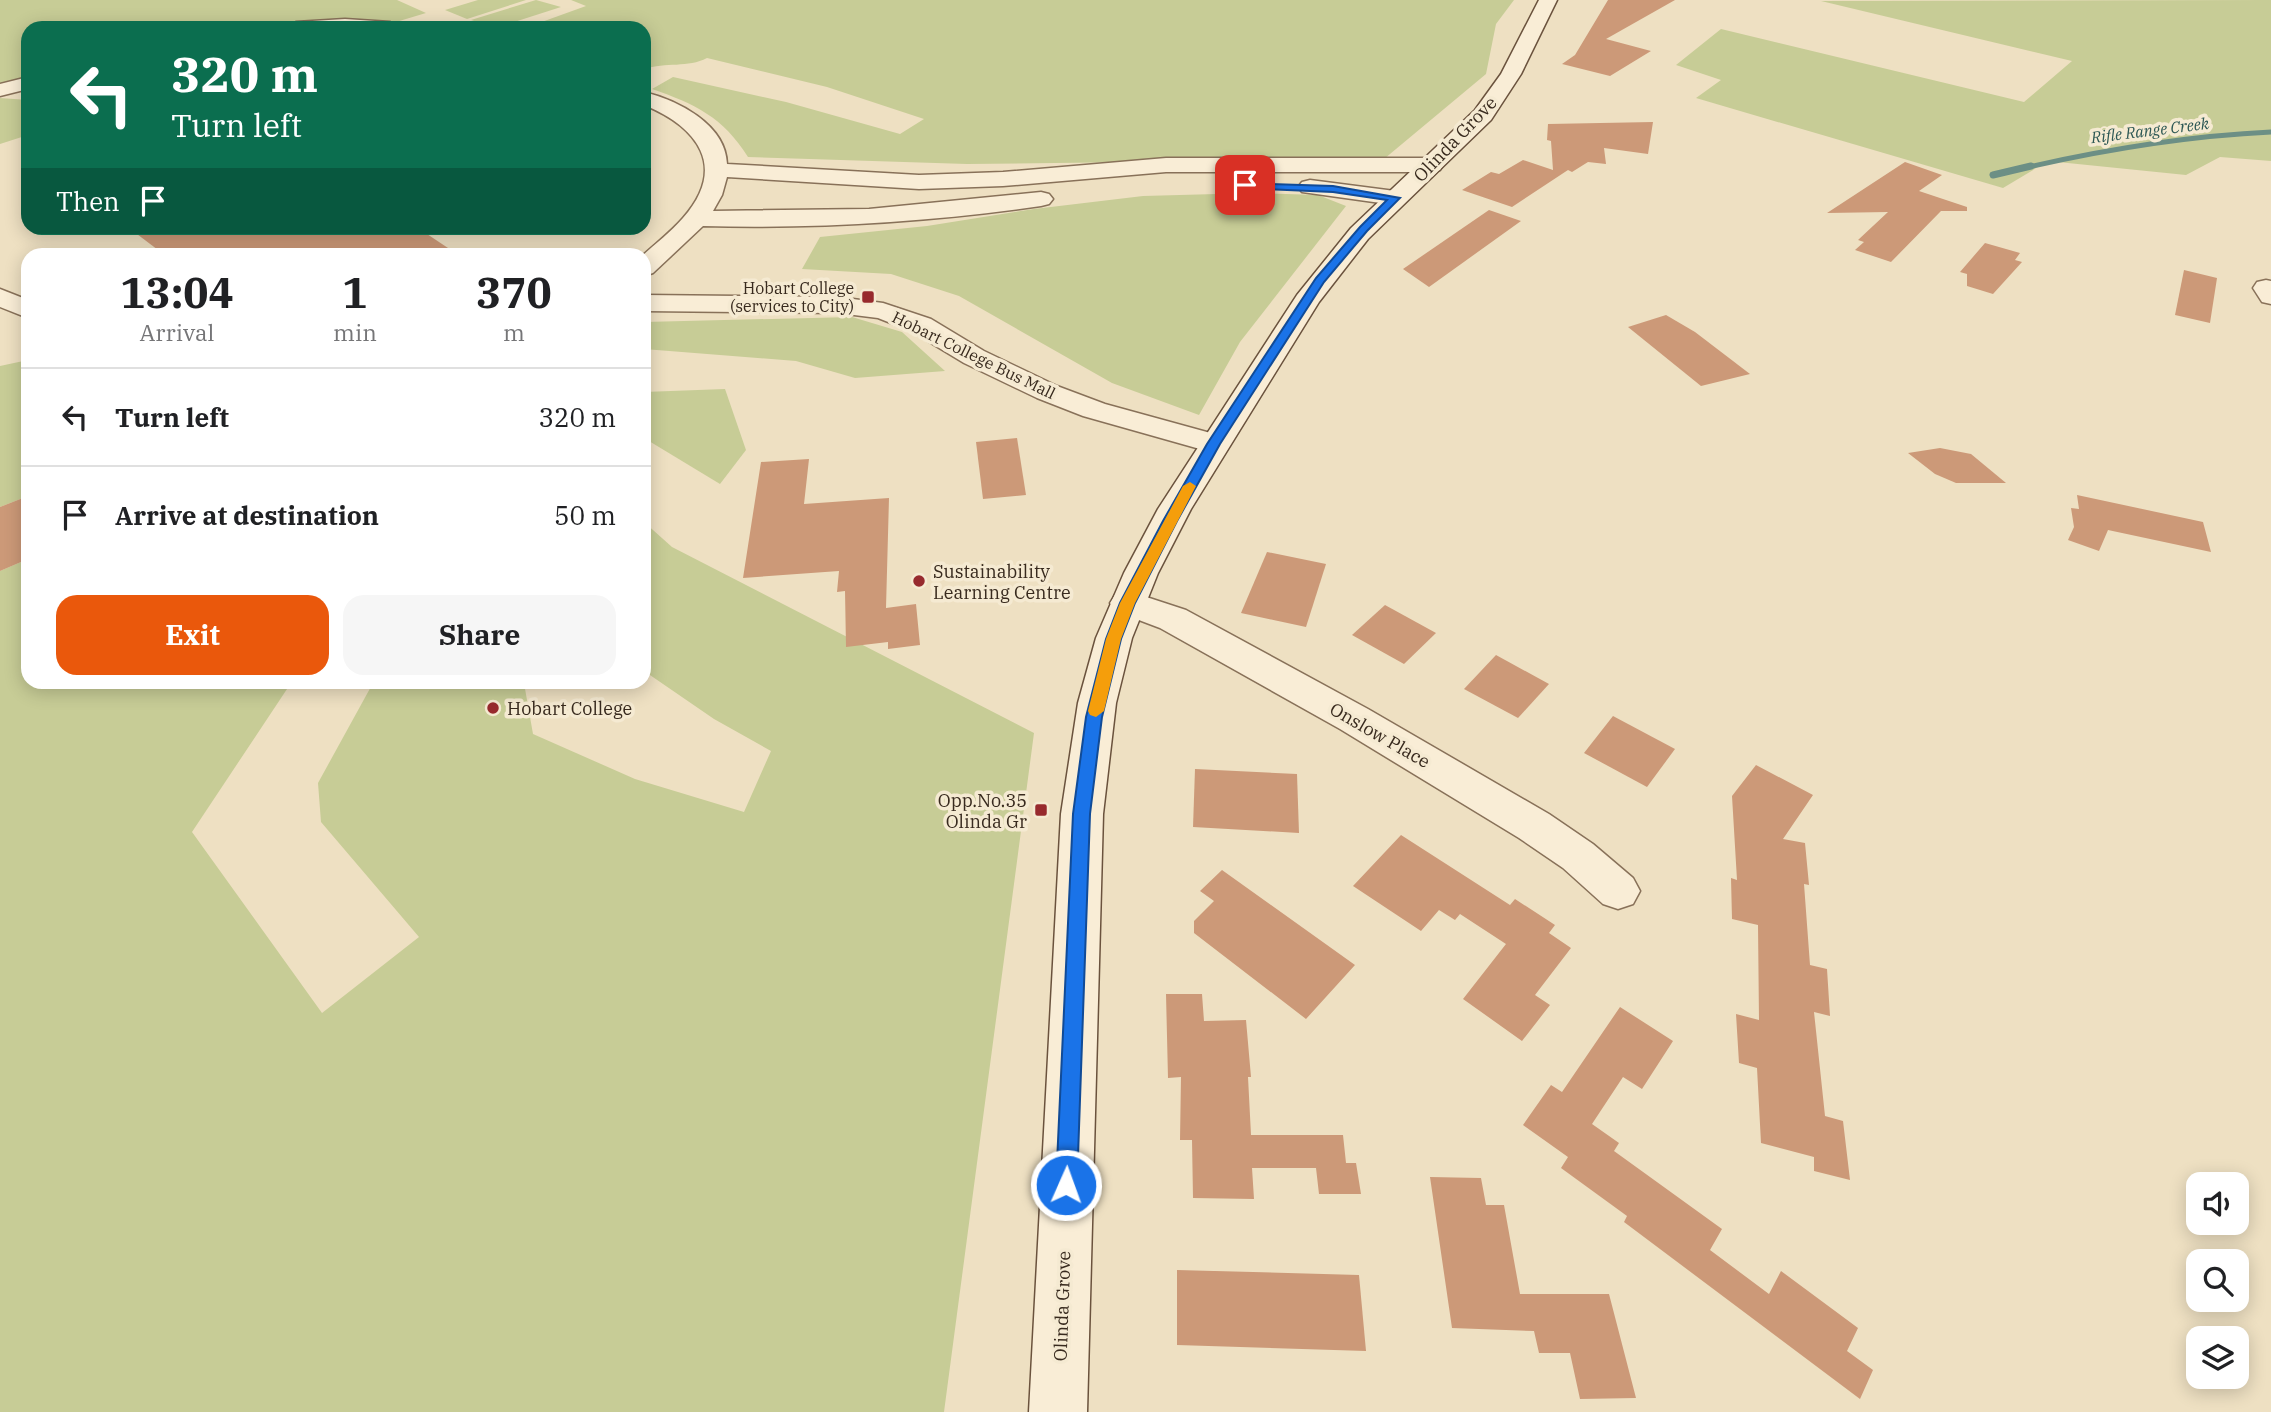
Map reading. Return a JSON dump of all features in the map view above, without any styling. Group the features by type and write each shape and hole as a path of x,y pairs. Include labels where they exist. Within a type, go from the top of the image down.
{"street":[{"name":"Olinda Grove","path":"1058,1412 1082,814 1094,717 1113,639 1128,603 1170,521 1214,444 1320,280 1363,229 1482,116 1504,87 1548,0"},
{"path":"0,90 21,85"},
{"path":"651,101 676,112 695,126 715,152 719,170 715,186 690,225 651,261"},
{"path":"719,170 919,182 1003,179 1166,165 1432,165"},
{"path":"690,225 906,216 1083,193 1185,186 1290,186 1395,198"},
{"path":"0,297 21,307"},
{"name":"Hobart College Bus Mall","path":"651,303 838,304 883,311 920,326 985,363 1047,392 1094,410 1214,444"},
{"name":"Onslow Place","path":"1128,603 1173,619 1354,719 1534,826 1578,856 1618,891"}],"green space":[{"path":"0,0 397,0 426,13 399,21 21,21 21,86 0,87"},
{"path":"478,0 526,0 467,19 445,10"},
{"path":"536,0 561,7 518,21 471,20"},
{"path":"571,0 1514,0 1496,24 1486,74 1384,159 967,164 748,157 728,132 707,114 682,100 652,89 673,77 786,102 900,134 924,119 827,87 707,58 692,63 651,68 651,21 544,21 586,6"},
{"path":"2271,0 2271,161 2220,157 2186,175 2048,161 2003,188 1696,98 1721,80 1676,65 1721,29 2024,102 2072,61 1821,1"},
{"path":"0,98 21,100 21,137 0,144"},
{"path":"1253,193 1318,195 1346,206 1240,342 1199,415 1112,383 959,296 891,274 802,269 820,237 927,226 1034,209 1143,196"},
{"path":"852,317 902,332 945,371 855,378 796,361 651,350 651,322"},
{"path":"21,362 21,499 0,507 0,366"},
{"path":"725,389 746,450 720,484 651,442 651,392"},
{"path":"651,528 672,547 1034,733 944,1412 0,1412 0,571 21,562 21,689 287,689 192,832 322,1013 419,937 321,822 318,783 370,689 525,689 533,734 635,779 744,812 771,751 714,719 651,676"}],"building":[{"path":"1608,0 1675,0 1606,39 1651,51 1610,76 1562,64 1575,55"},
{"path":"1653,122 1648,154 1604,148 1606,164 1588,162 1572,172 1568,170 1512,207 1462,190 1491,172 1499,174 1523,160 1553,170 1551,141 1547,140 1548,124"},
{"path":"1905,162 1942,175 1919,191 1967,207 1967,211 1941,211 1891,262 1855,250 1864,242 1858,240 1888,212 1827,213"},
{"path":"1489,210 1521,221 1429,287 1403,269"},
{"path":"138,235 428,235 448,248 155,248"},
{"path":"1985,243 2020,253 2015,260 2022,262 1993,294 1967,286 1967,274 1960,272"},
{"path":"2184,270 2217,278 2210,323 2175,315"},
{"path":"1666,315 1695,332 1750,374 1701,386 1628,327"},
{"path":"1017,438 1026,495 983,499 976,442"},
{"path":"1940,448 1971,454 2006,483 1956,483 1935,474 1908,453"},
{"path":"809,459 804,504 889,498 886,608 916,604 920,645 888,649 888,642 846,647 845,591 837,592 839,571 743,578 761,462"},
{"path":"2077,495 2203,522 2211,552 2108,530 2099,551 2068,540 2074,527 2071,508 2079,509"},
{"path":"21,499 21,562 0,571 0,507"},
{"path":"1267,552 1326,564 1306,627 1241,613"},
{"path":"1385,605 1436,633 1404,664 1352,635"},
{"path":"1496,655 1549,684 1518,718 1464,689"},
{"path":"1613,716 1675,749 1647,787 1584,753"},
{"path":"1756,765 1813,795 1783,839 1805,843 1809,885 1804,884 1810,965 1827,969 1830,1016 1814,1012 1825,1116 1843,1121 1850,1180 1814,1171 1814,1157 1761,1143 1757,1068 1739,1063 1736,1014 1759,1020 1758,925 1732,919 1731,878 1737,880 1732,796"},
{"path":"1195,769 1297,774 1299,833 1193,827"},
{"path":"1401,835 1510,905 1515,899 1555,925 1549,933 1571,948 1535,995 1550,1005 1522,1041 1463,999 1506,944 1460,914 1455,920 1439,910 1421,931 1353,886"},
{"path":"1222,870 1355,965 1306,1019 1194,933 1194,921 1214,901 1200,891"},
{"path":"1166,994 1202,994 1204,1021 1246,1020 1251,1077 1248,1077 1251,1135 1343,1135 1346,1163 1356,1163 1361,1194 1319,1194 1316,1168 1252,1168 1254,1199 1193,1198 1192,1140 1180,1140 1181,1077 1168,1078"},
{"path":"1620,1007 1673,1041 1642,1089 1623,1077 1592,1124 1619,1143 1614,1151 1722,1229 1710,1250 1769,1294 1781,1271 1858,1328 1847,1351 1873,1370 1860,1399 1624,1222 1627,1216 1561,1168 1568,1157 1523,1125 1551,1085 1562,1092"},
{"path":"1430,1177 1481,1178 1486,1205 1504,1205 1520,1294 1609,1294 1636,1398 1580,1399 1570,1353 1539,1353 1534,1331 1452,1328"},
{"path":"1177,1270 1359,1275 1366,1351 1177,1345"}],"waterway":[{"name":"Rifle Range Creek","path":"2024,168 2147,144 2271,132"},
{"name":"Rifle Range Creek","path":"1993,175 2031,166"}],"slow traffic":[{"path":"1096,711 1113,639 1128,603 1190,486"}],"place":[{"name":"Hobart College (services to City)","path":"868,297"},
{"name":"Sustainability Learning Centre","path":"919,581"},
{"name":"Hobart College","path":"493,708"},
{"name":"Opp.No.35 Olinda Gr","path":"1041,810"}],"route":[{"path":"1066,1185 1082,814 1094,717 1113,639 1128,603 1170,521 1214,444 1320,280 1363,229 1395,198 1333,189 1245,185"}]}
